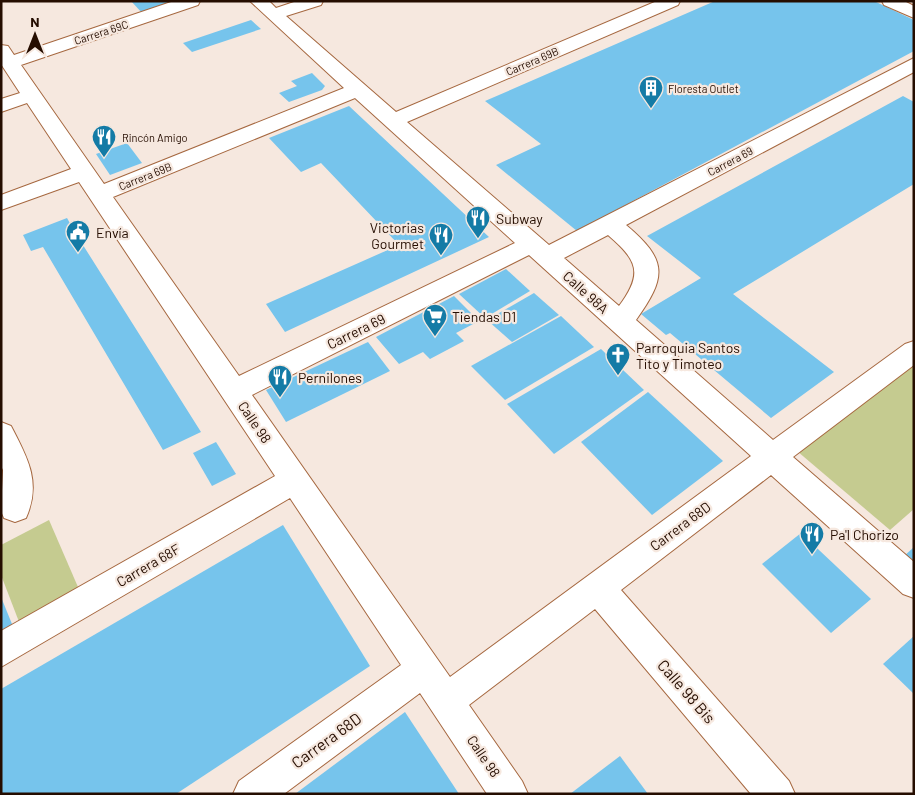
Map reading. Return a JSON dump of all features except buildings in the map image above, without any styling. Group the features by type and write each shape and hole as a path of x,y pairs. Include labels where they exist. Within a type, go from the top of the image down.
{"street":[{"name":"Carrera 69C","path":"6,56 192,1"},
{"path":"266,8 315,1"},
{"name":"Carrera 69B","path":"392,121 672,1"},
{"path":"890,1 914,13"},
{"name":"Calle 98A","path":"266,8 914,583"},
{"name":"Calle 98","path":"6,56 509,794"},
{"name":"Carrera 69","path":"234,391 539,250 610,224 914,64"},
{"name":"Carrera 69B","path":"100,194 358,90"},
{"path":"1,106 32,95"},
{"path":"1,203 85,172"},
{"path":"610,224 634,244 643,256 648,279 643,294 620,323"},
{"name":"Carrera 68D","path":"446,701 914,351"},
{"path":"1,434 18,470 16,508"},
{"name":"Carrera 68F","path":"1,650 295,480"},
{"name":"Calle 98 Bis","path":"598,588 776,794"},
{"name":"Carrera 68D","path":"252,794 424,669"}],"green space":[{"path":"914,362 914,509 890,530 797,451"},
{"path":"49,520 81,594 21,627 1,575 1,545"}],"place":[{"name":"Floresta Outlet","path":"651,109"},
{"name":"Rincón Amigo","path":"104,158"},
{"name":"Subway","path":"478,239"},
{"name":"Envía","path":"78,253"},
{"name":"Victorias Gourmet","path":"441,256"},
{"name":"Tiendas D1","path":"435,337"},
{"name":"Parroquia Santos Tito y Timoteo","path":"618,376"},
{"name":"Pernilones","path":"280,398"},
{"name":"Pa'l Chorizo","path":"812,555"}]}
